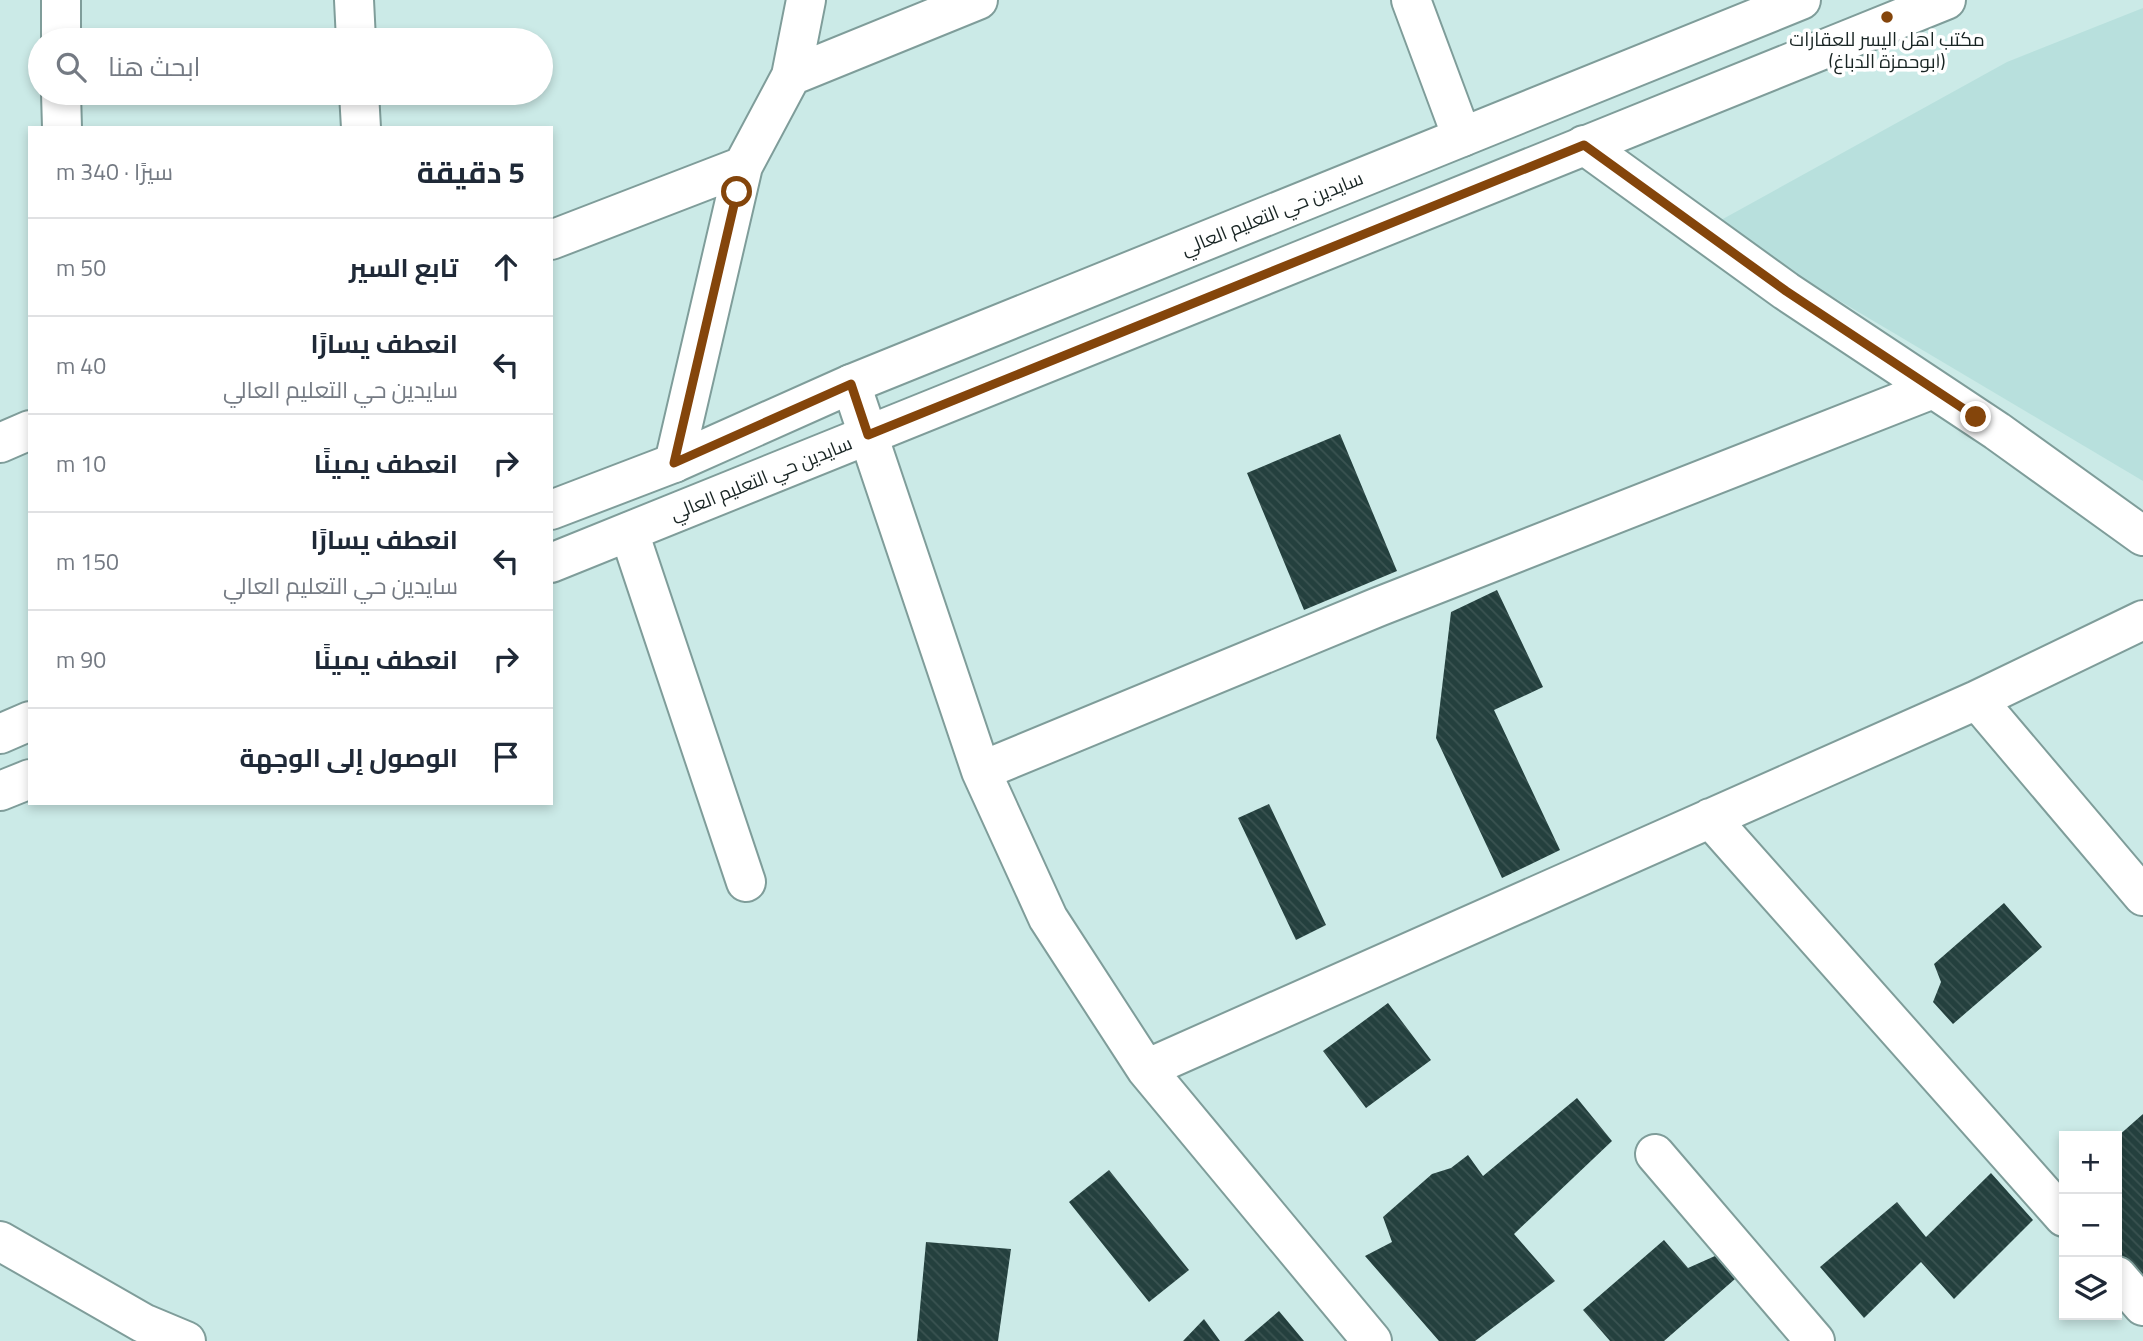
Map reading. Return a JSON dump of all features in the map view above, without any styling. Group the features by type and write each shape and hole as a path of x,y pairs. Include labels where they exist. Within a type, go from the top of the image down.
{"street":[{"path":"61,0 61,28"},
{"path":"354,0 355,28"},
{"path":"674,463 743,166 791,76 806,0"},
{"path":"791,76 978,0"},
{"path":"1411,0 1462,137"},
{"name":"سايدين حي التعليم العالي","path":"553,509 674,463 851,384 1801,0"},
{"name":"سايدين حي التعليم العالي","path":"553,562 1946,0"},
{"path":"61,105 62,126"},
{"path":"360,105 361,126"},
{"path":"1584,145 1786,291 1997,431 2143,536"},
{"path":"553,239 743,166"},
{"path":"851,384 981,771 1048,918 1146,1069 1372,1341"},
{"path":"981,771 1378,607 1933,389"},
{"path":"0,443 28,431"},
{"path":"629,532 746,882"},
{"path":"1146,1069 1977,700 2143,620"},
{"path":"1977,700 2143,896"},
{"path":"0,734 28,722"},
{"path":"0,791 28,780"},
{"path":"1710,818 2059,1211"},
{"path":"1655,1154 1815,1341"},
{"path":"0,1241 143,1323 186,1341"},
{"path":"2122,1282 2143,1306"}],"shaded area":[{"path":"2143,8 2143,481 1712,225 2007,62"}],"building":[{"path":"1340,434 1397,571 1304,610 1247,473"},
{"path":"1497,590 1543,687 1494,710 1560,850 1502,878 1436,738 1451,612"},
{"path":"1269,804 1326,925 1296,940 1238,818"},
{"path":"2004,903 2042,947 1953,1024 1933,1002 1941,982 1934,964"},
{"path":"1388,1003 1431,1060 1366,1108 1323,1051"},
{"path":"1577,1098 1612,1141 1514,1234 1555,1281 1475,1341 1439,1341 1365,1256 1392,1242 1383,1217 1432,1174 1451,1168 1468,1155 1483,1176"},
{"path":"2143,1114 2143,1280 2122,1257 2122,1133"},
{"path":"1109,1170 1189,1270 1149,1302 1069,1202"},
{"path":"1991,1173 2033,1220 1954,1299 1921,1262 1864,1318 1820,1267 1897,1202 1926,1237"},
{"path":"1664,1240 1688,1268 1715,1256 1735,1279 1664,1341 1610,1341 1583,1310"},
{"path":"926,1242 1011,1249 998,1341 917,1341"},
{"path":"1279,1311 1304,1341 1244,1341"},
{"path":"1204,1319 1220,1341 1183,1341"}],"place":[{"name":"مكتب اهل اليسر للعقارات (ابوحمزة الدباغ)","path":"1887,17"}],"route":[{"path":"737,192 674,463 851,384 868,435 1584,145 1786,291 1976,417"}]}
